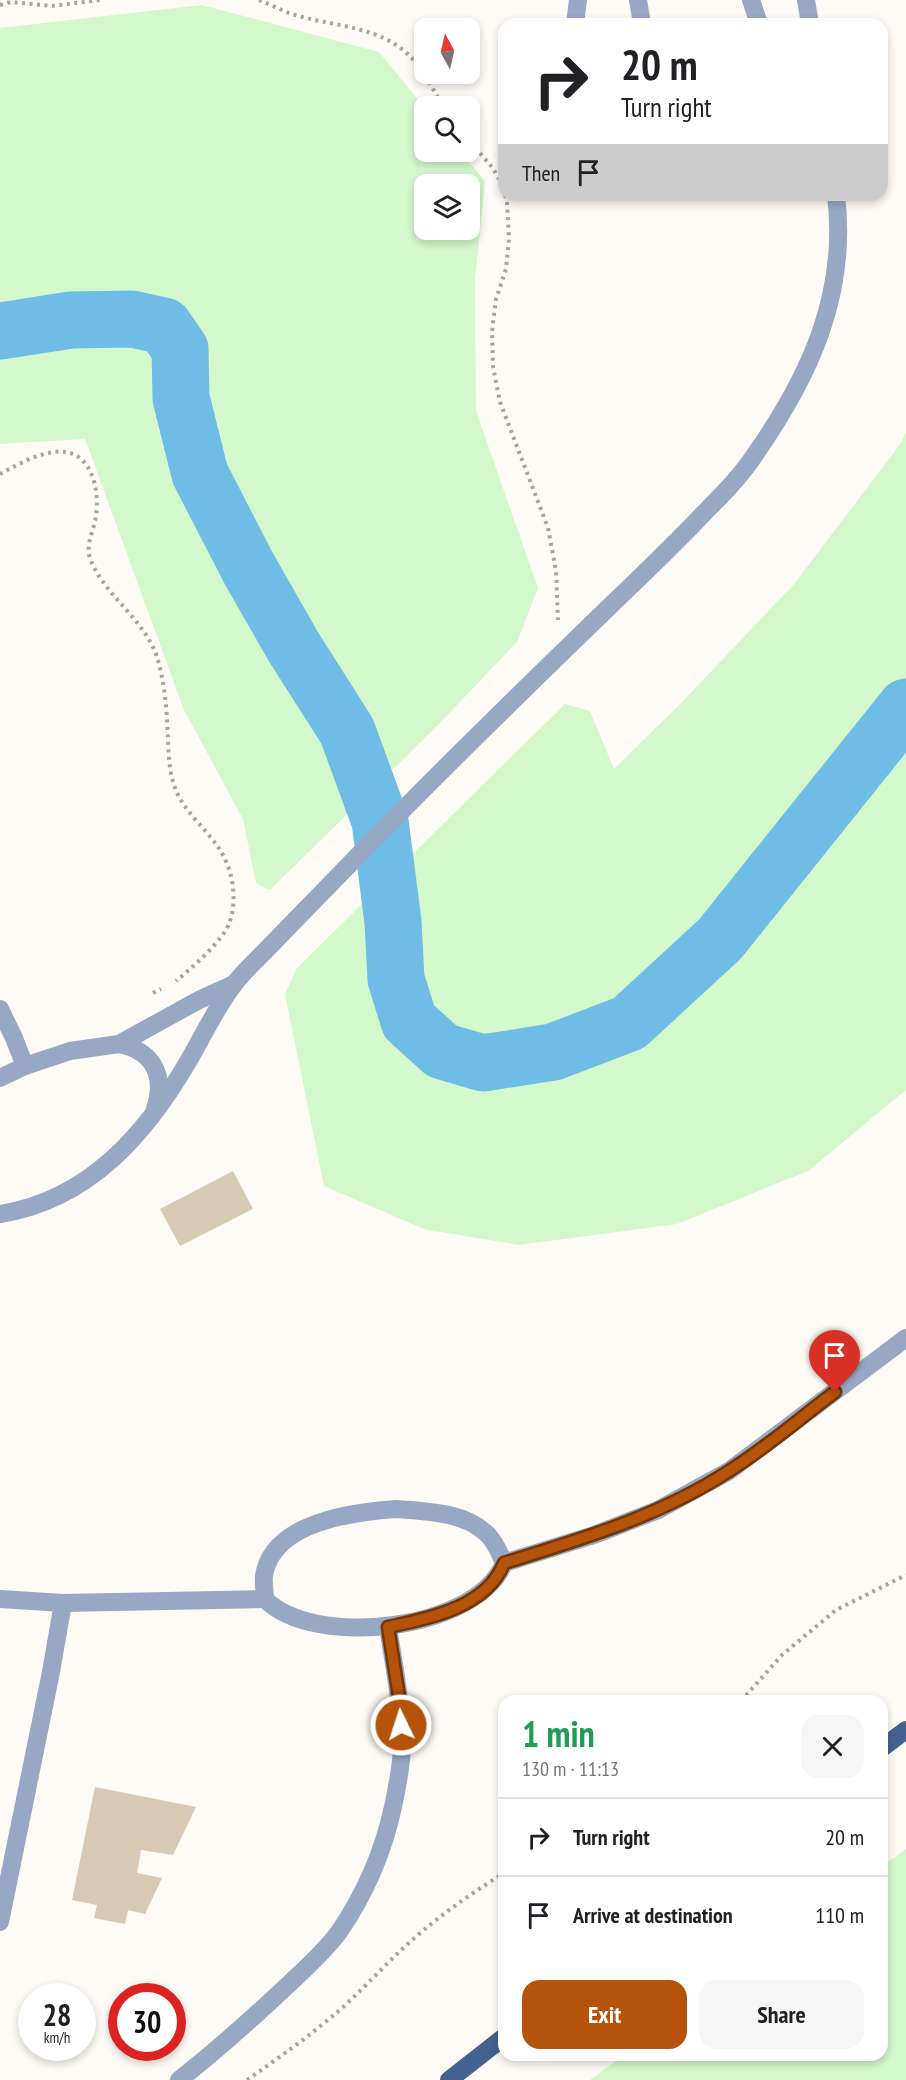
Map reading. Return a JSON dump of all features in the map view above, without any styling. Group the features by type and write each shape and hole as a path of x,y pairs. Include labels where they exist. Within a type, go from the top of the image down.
{"main road":[{"path":"888,1744 906,1731"},
{"path":"449,2080 498,2042"}],"street":[{"path":"576,18 578,0"},
{"path":"638,0 641,18"},
{"path":"751,0 757,18"},
{"path":"806,0 809,18"},
{"path":"0,1214 19,1211 58,1197 94,1176 125,1148 173,1088 234,984 461,750 679,540 752,459 805,371 825,322 836,269 839,222 837,201"},
{"path":"0,1078 25,1066 70,1051 118,1044 234,984"},
{"path":"0,1009 25,1066"},
{"path":"118,1044 132,1047 144,1054 153,1064 158,1077 159,1090 152,1116"},
{"path":"504,1563 488,1534 468,1522 441,1512 396,1509 358,1512 291,1534 274,1550 264,1575 265,1599 274,1608 302,1621 346,1627 388,1627 421,1620 471,1600 494,1582 504,1563 594,1535 658,1510 729,1471 906,1338"},
{"path":"0,1599 63,1603 265,1599"},
{"path":"0,1922 63,1603"},
{"path":"179,2080 270,2002 338,1934 358,1902 378,1862 397,1787 402,1747 400,1703 388,1627"}],"path":[{"path":"0,5 11,2 52,6 100,0"},
{"path":"259,0 290,13 364,30 387,38 416,62 437,96"},
{"path":"480,152 490,162 498,176"},
{"path":"507,201 509,238 506,269 496,299 492,331 493,367 500,402 548,528 556,571 560,654"},
{"path":"0,474 28,459 51,452 72,453 84,461 93,480 97,500 95,521 89,539 90,559 101,580 145,633 155,653 162,676 169,762 176,790 219,848 230,870 234,894 230,922 216,944 195,964 177,980 153,993"},
{"path":"746,1695 782,1655 837,1610 906,1575"},
{"path":"247,2080 287,2053 334,2014 409,1942 498,1877"}],"green space":[{"path":"202,5 379,52 415,96 414,162 469,162 479,174 414,174 414,240 479,240 475,280 476,411 538,588 517,642 437,726 270,890 256,883 243,819 184,710 85,439 0,444 0,28"},
{"path":"480,175 485,181 480,230"},
{"path":"906,433 906,1090 808,1171 677,1224 519,1245 424,1229 324,1186 285,994 297,968 565,704 590,711 614,769 684,700 794,584 898,447"},
{"path":"906,1849 906,2080 590,2080 616,2061 888,2061 888,1862"}],"building":[{"path":"233,1171 253,1209 180,1246 160,1209"},
{"path":"95,1787 196,1807 173,1855 141,1850 137,1873 162,1878 145,1914 128,1910 125,1924 94,1918 97,1905 72,1900"}],"waterway":[{"path":"0,331 71,320 132,319 164,326 180,349 181,398 200,474 249,569 293,646 347,731 380,821 393,922 396,979 409,1021 442,1051 483,1063 553,1052 629,1023 720,939 906,707"}],"route":[{"path":"401,1725 400,1703 388,1627 421,1620 471,1600 494,1582 501,1573 504,1563 594,1535 658,1510 729,1471 835,1392"}]}
